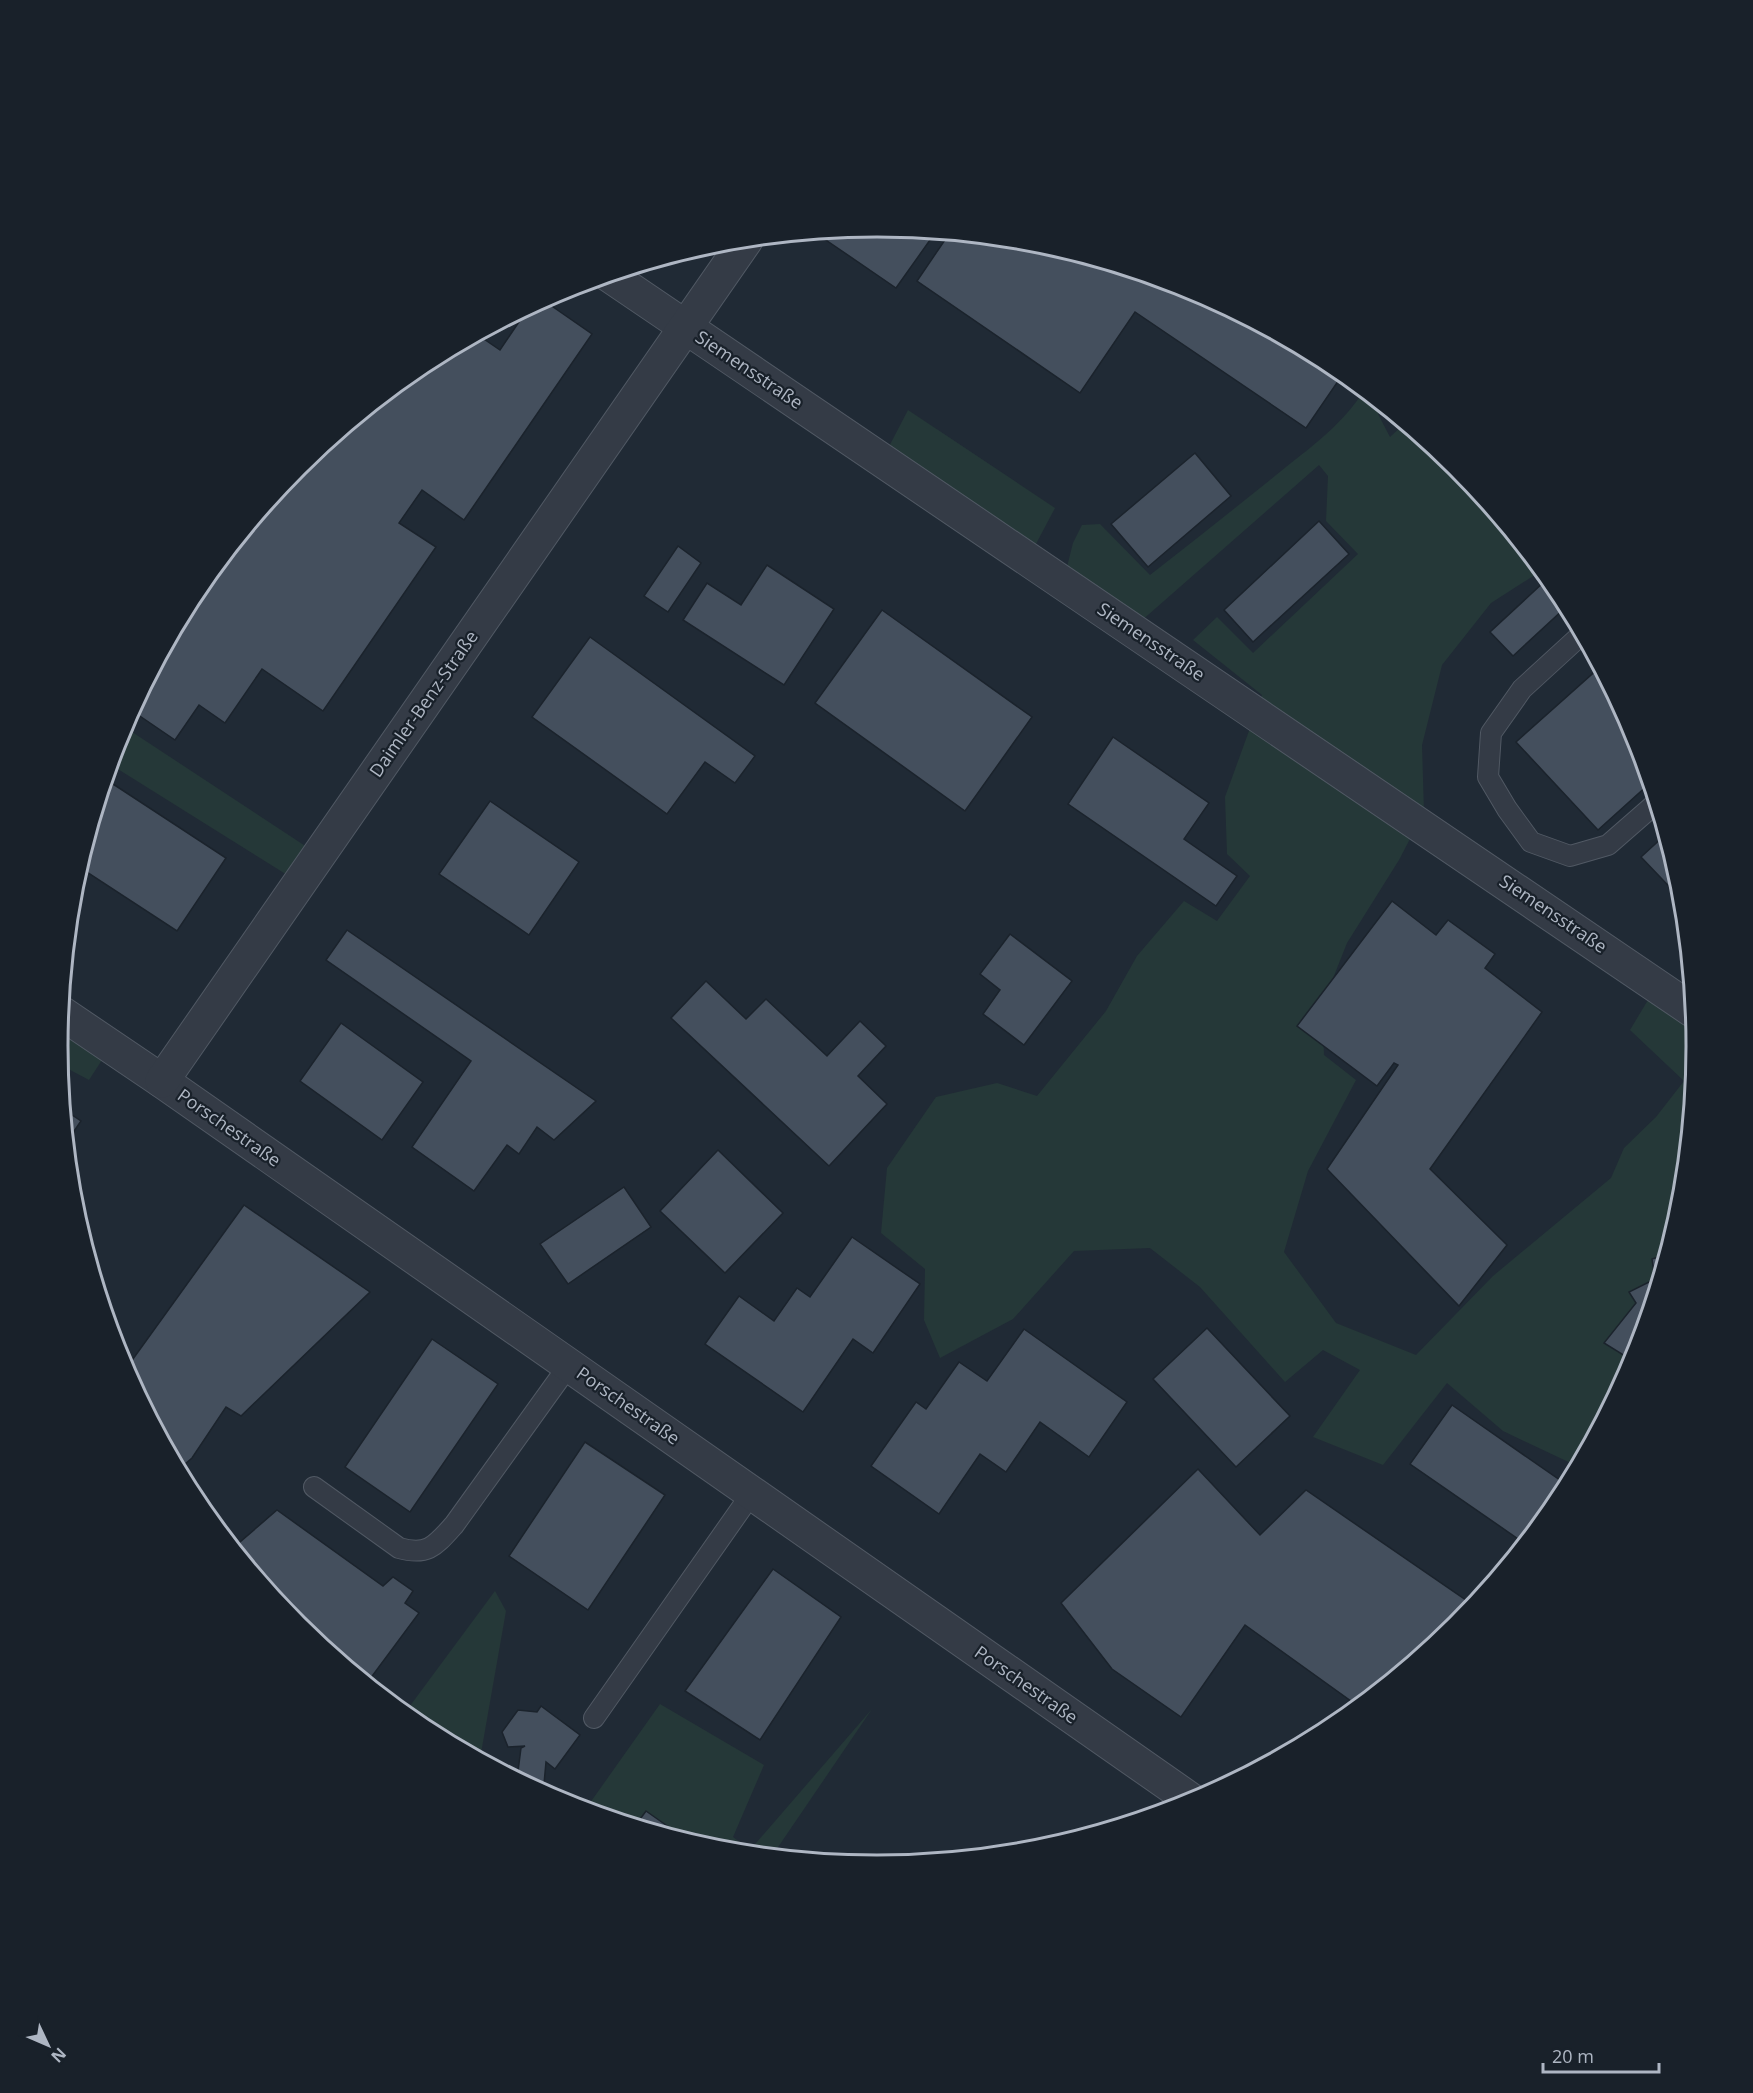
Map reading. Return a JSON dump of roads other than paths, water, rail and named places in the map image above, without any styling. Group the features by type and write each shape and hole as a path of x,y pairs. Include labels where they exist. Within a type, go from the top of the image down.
{"street":[{"name":"Daimler-Benz-Straße","path":"162,1080 740,249"},
{"name":"Siemensstraße","path":"616,280 1684,1005"},
{"name":"Porschestraße","path":"69,1018 162,1080 1184,1795"}],"lane":[{"path":"1576,640 1522,689 1491,733 1488,777 1507,809 1531,842 1570,856 1608,845 1650,809"},
{"path":"314,1486 399,1548 414,1552 427,1550 442,1539 454,1525 569,1365"},
{"path":"594,1718 752,1493"}]}
